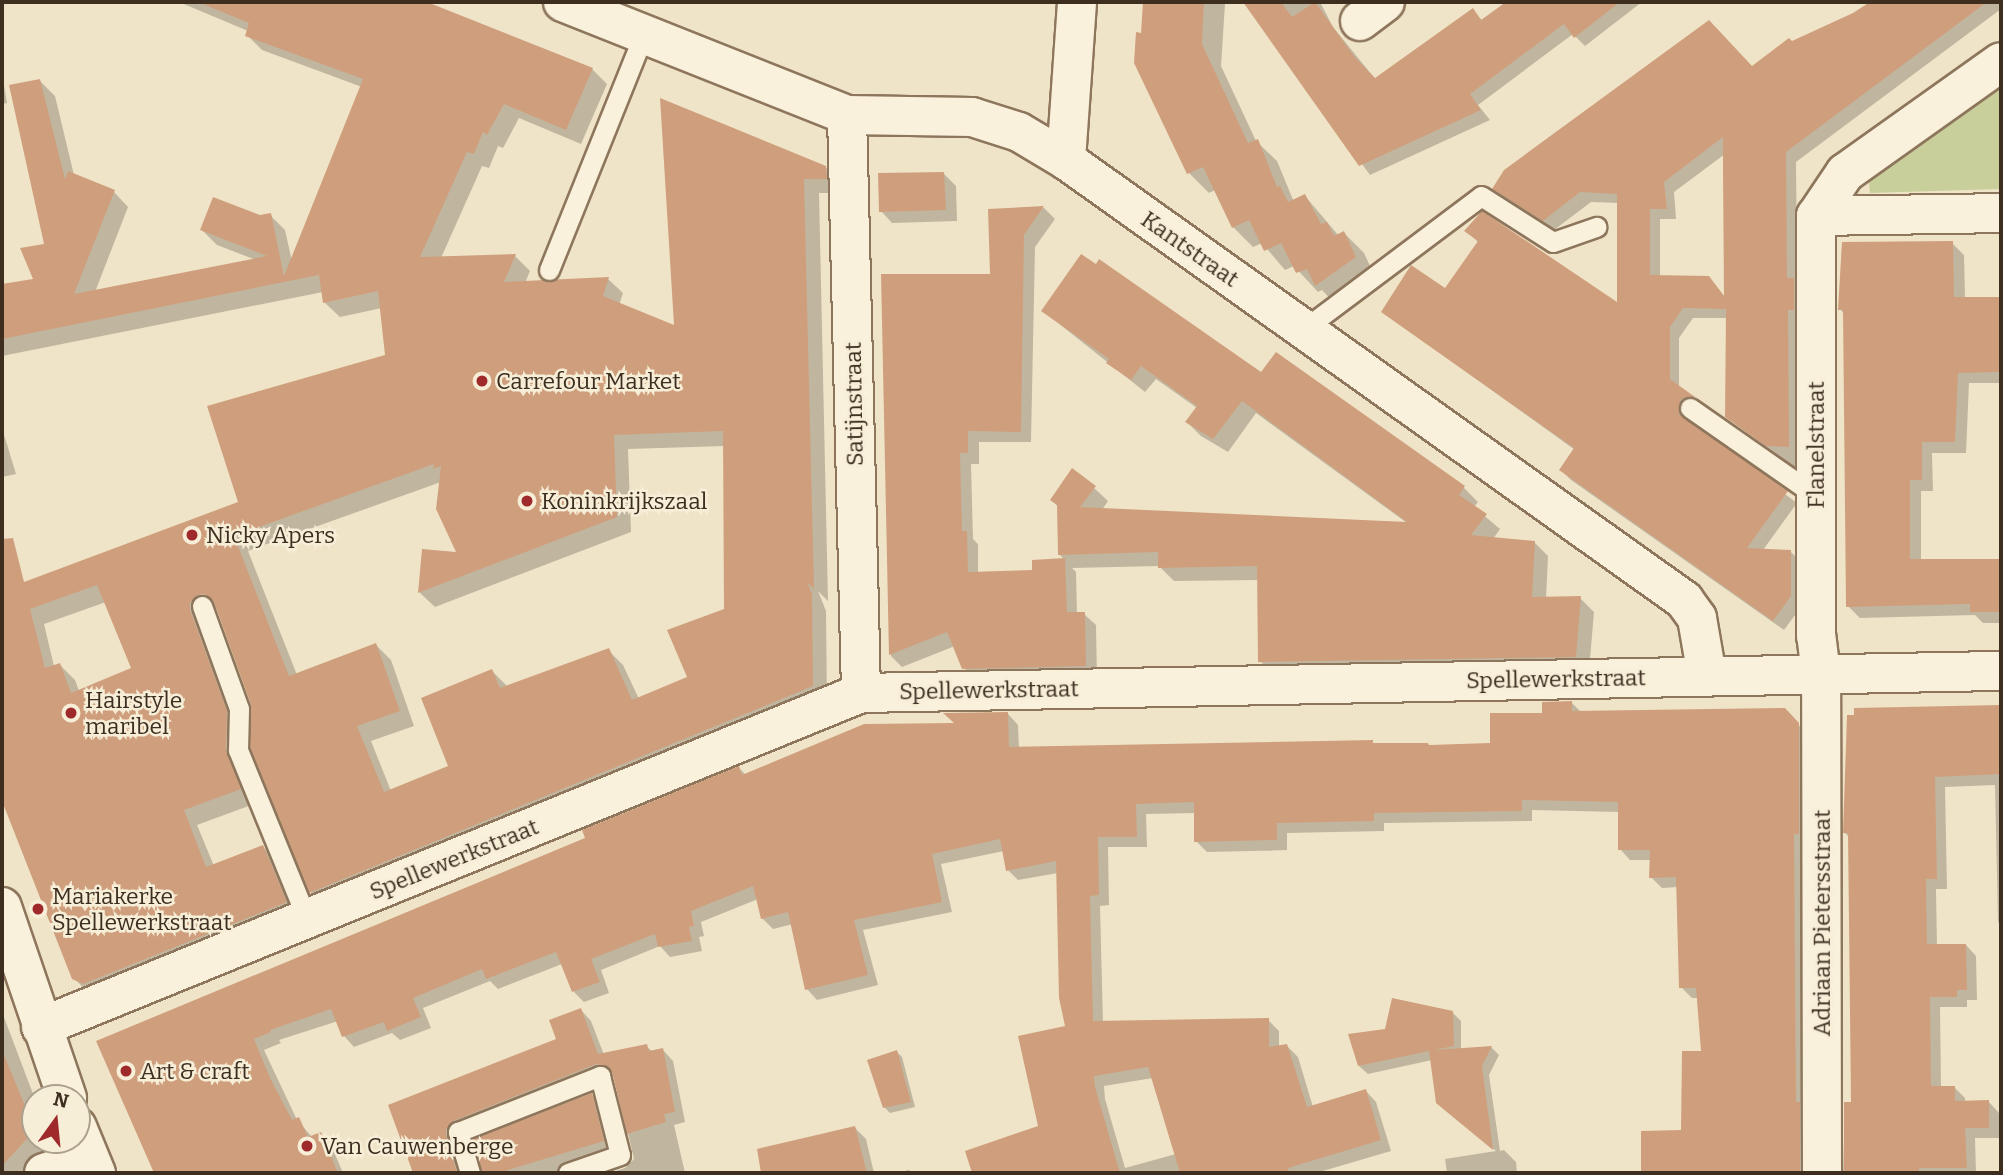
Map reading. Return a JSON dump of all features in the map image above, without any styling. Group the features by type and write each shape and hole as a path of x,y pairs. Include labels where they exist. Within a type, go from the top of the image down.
{"street":[{"name":"Kantstraat","path":"563,2 847,115 972,117 1020,132 1066,160 1685,600 1697,618 1707,677"},
{"path":"1066,160 1077,2"},
{"path":"1816,216 1845,173 2001,62"},
{"name":"Satijnstraat","path":"847,115 861,693"},
{"path":"1816,216 2001,213"},
{"name":"Flanelstraat","path":"1816,216 1816,636 1821,674"},
{"name":"Spellewerkstraat","path":"41,1027 861,693 2001,671"},
{"name":"Adriaan Pietersstraat","path":"1821,674 1822,1173"},
{"path":"2,907 62,1084"},
{"path":"44,1173 85,1154"}],"lane":[{"path":"548,270 644,34"},
{"path":"1304,329 1481,196 1553,242 1596,227"},
{"path":"1690,408 1816,496"},
{"path":"202,606 239,709 238,750 307,919"},
{"path":"470,1173 458,1132 600,1076 620,1155 568,1173"}],"green space":[{"path":"2001,87 2001,189 1870,193 1869,182"}],"building":[{"path":"198,2 427,2 593,68 566,130 504,104 487,135 483,132 474,154 467,152 420,257 516,254 504,282 609,277 603,296 674,325 660,98 826,166 827,179 804,179 814,589 807,582 812,594 813,686 309,893 250,748 251,705 214,602 205,594 197,595 190,603 190,610 227,711 226,750 241,789 184,810 206,867 263,845 287,902 83,984 72,979 2,801 2,539 13,538 24,582 238,502 207,406 385,355 378,291 323,303 319,275 2,339 2,284 33,279 20,248 44,244 9,85 40,79 65,179 68,171 115,190 74,294 267,256 200,230 213,197 260,215 271,213 284,276 363,79 245,36 249,23","holes":["723,431 724,609 667,630 687,677 632,700 609,648 500,688 492,669 421,698 448,766 384,792 357,726 400,711 376,643 289,676 234,536 434,464 433,469 441,466 436,509 456,552 422,549 418,593 617,517 614,435","97,585 131,668 71,693 60,663 45,668 30,609"]},
{"path":"1143,2 1204,2 1202,44 1248,143 1258,139 1277,187 1280,186 1288,202 1305,194 1321,224 1327,222 1334,236 1344,231 1356,257 1315,286 1307,269 1296,273 1281,243 1264,251 1249,220 1232,228 1203,167 1187,174 1134,63 1136,32 1141,33"},
{"path":"1243,2 1281,2 1292,17 1315,2 1354,56 1375,78 1473,8 1481,20 1506,2 1620,2 1574,38 1564,24 1470,94 1481,110 1359,166"},
{"path":"1870,2 1987,2 1786,152 1787,278 1794,278 1794,310 1788,310 1789,447 1766,446 1725,417 1726,309 1683,308 1670,327 1670,379 1695,397 1680,400 1679,414 1788,491 1747,548 1791,550 1791,596 1773,621 1559,470 1574,448 1381,312 1411,265 1445,288 1478,241 1464,231 1482,211 1617,302 1617,194 1580,192 1543,221 1492,189 1504,170 1709,20 1752,66 1789,38 1792,41 1853,13","holes":["1723,137 1724,296 1709,276 1650,275 1650,209 1667,209 1664,182"]},
{"path":"944,172 946,210 879,212 878,173"},
{"path":"1044,206 1024,235 1021,432 968,431 968,453 960,453 962,531 967,531 968,572 1032,570 1032,560 1065,558 1067,612 1085,612 1086,666 962,669 947,632 889,655 881,274 990,274 988,209"},
{"path":"1953,241 1954,297 2001,297 2001,372 1958,373 1955,442 1922,442 1922,480 1910,480 1910,559 2001,559 2001,612 1970,612 1970,604 1846,607 1843,310 1838,310 1842,242"},
{"path":"1081,254 1096,264 1099,259 1261,372 1276,352 1465,486 1459,495 1487,514 1471,535 1535,541 1532,597 1581,596 1576,657 1258,662 1257,566 1158,568 1158,552 1058,555 1057,505 1050,500 1072,468 1096,486 1080,507 1407,522 1242,401 1213,439 1185,422 1197,406 1141,366 1131,380 1106,363 1109,359 1041,311"},
{"path":"1572,701 1572,711 1785,708 1799,723 1799,834 1794,834 1796,1102 1800,1102 1800,1173 1641,1173 1641,1131 1681,1130 1682,1051 1701,1051 1696,988 1679,988 1676,877 1649,878 1650,850 1618,850 1618,802 1522,800 1522,811 1374,813 1374,821 1277,823 1277,840 1194,842 1194,802 1136,804 1137,837 1098,837 1099,895 1090,896 1093,1021 1269,1018 1269,1047 1287,1044 1307,1107 1366,1089 1381,1140 1288,1168 1289,1173 1180,1173 1148,1067 1094,1076 1120,1173 972,1173 965,1151 1038,1126 1018,1036 1065,1026 1059,998 1056,861 1006,871 1000,839 932,854 942,902 854,920 868,975 805,990 788,912 761,919 753,886 691,911 694,926 689,927 692,941 658,947 655,934 591,959 600,982 572,992 556,952 486,979 482,969 413,998 421,1017 387,1031 384,1022 342,1037 331,1009 270,1030 271,1032 254,1039 270,1078 292,1120 299,1117 308,1137 321,1132 338,1173 154,1173 96,1041 585,838 582,830 739,766 742,775 864,724 954,723 943,713 1008,712 1009,747 1373,740 1373,743 1429,745 1490,743 1490,713 1542,713 1542,702"},
{"path":"2001,705 2001,774 1935,777 1937,879 1926,879 1927,944 1966,944 1967,990 1957,990 1957,997 1930,997 1931,1086 1955,1086 1955,1101 1989,1100 1989,1128 1965,1128 1967,1168 1919,1168 1919,1173 1844,1173 1844,1102 1851,1102 1848,833 1843,833 1847,715 1854,715 1854,708"},
{"path":"1392,998 1453,1011 1454,1046 1434,1050 1492,1046 1482,1066 1493,1150 1436,1103 1429,1051 1358,1066 1348,1034 1385,1029"},
{"path":"581,1008 598,1054 647,1044 649,1051 663,1048 675,1112 664,1114 666,1122 627,1134 612,1072 608,1067 596,1064 453,1121 446,1129 446,1135 457,1173 413,1173 388,1105 556,1039 549,1020"},
{"path":"2,1050 21,1096 21,1145 2,1166"},
{"path":"897,1050 911,1102 883,1108 867,1060"},
{"path":"592,1093 604,1141 498,1173 482,1173 473,1139"},
{"path":"855,1126 867,1173 761,1173 757,1149"}],"place":[{"name":"Carrefour Market","path":"482,381"},
{"name":"Koninkrijkszaal","path":"527,501"},
{"name":"Nicky Apers","path":"192,535"},
{"name":"Hairstyle maribel","path":"71,713"},
{"name":"Mariakerke Spellewerkstraat","path":"38,909"},
{"name":"Art & craft","path":"126,1071"},
{"name":"Van Cauwenberge","path":"307,1146"}]}
